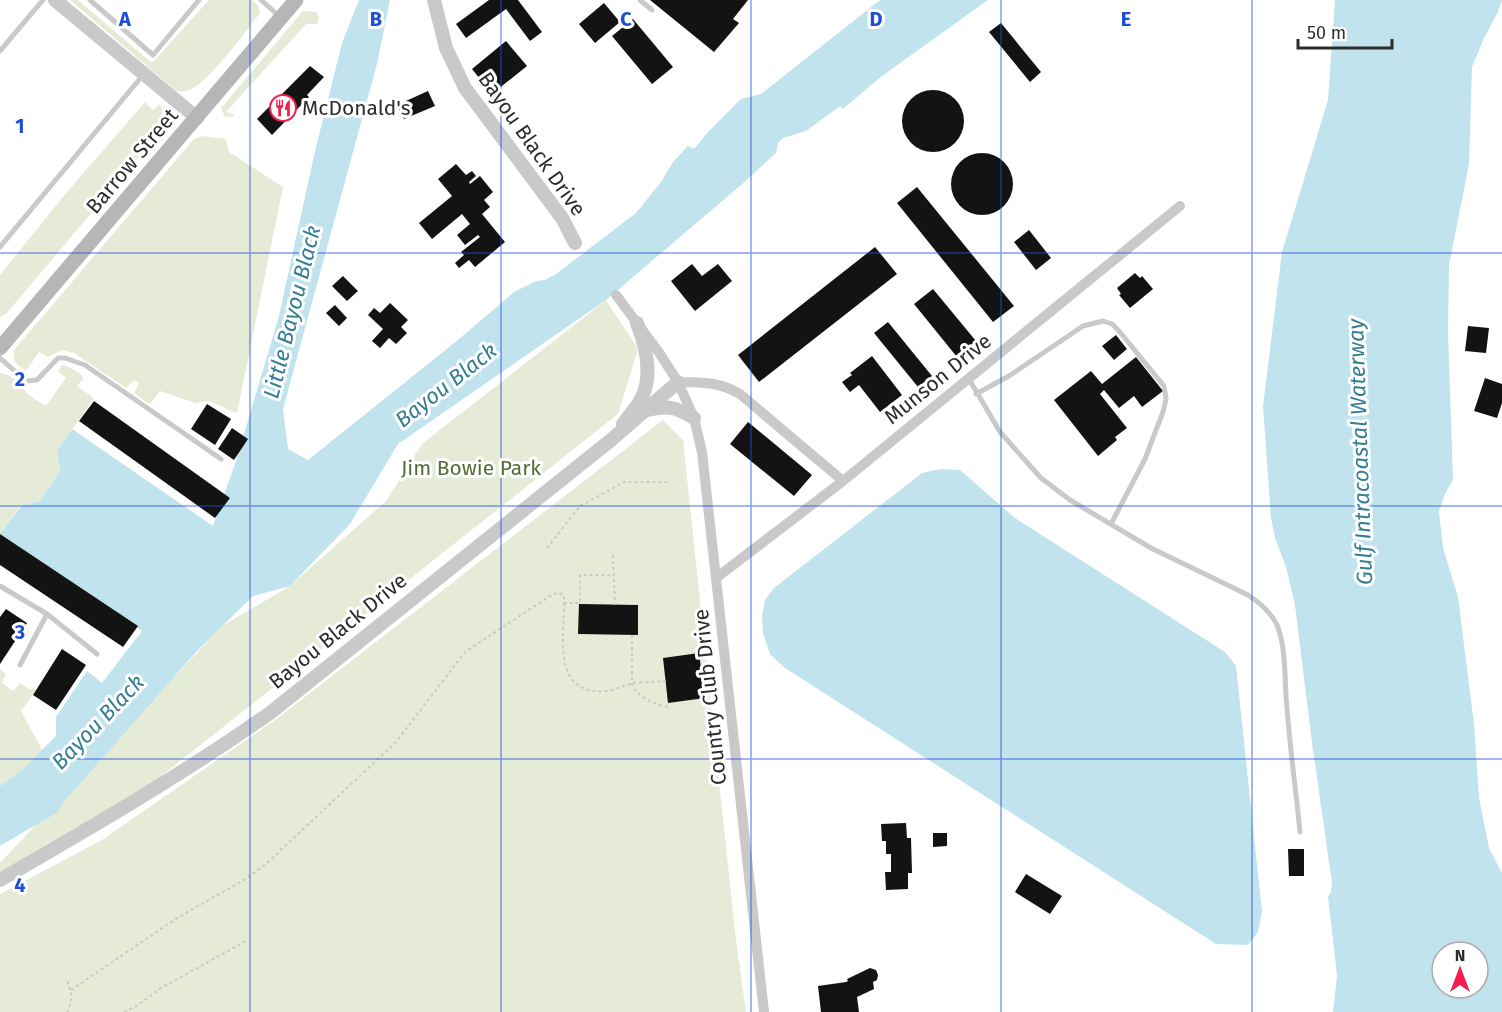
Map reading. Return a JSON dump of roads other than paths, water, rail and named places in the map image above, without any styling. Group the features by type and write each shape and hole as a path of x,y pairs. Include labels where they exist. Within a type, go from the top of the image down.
{"main road":[{"name":"Barrow Street","path":"1,349 296,0"}],"street":[{"path":"55,0 197,118"},
{"name":"Bayou Black Drive","path":"434,0 446,48 465,88 562,218 575,243"},
{"name":"Munson Drive","path":"716,578 843,481 969,380 1179,206"},
{"name":"Country Club Drive","path":"616,295 678,382 694,418 702,452 764,1012"},
{"path":"611,440 642,397 647,376 645,344 637,324"},
{"path":"678,382 716,383 740,394 843,481"},
{"name":"Bayou Black Drive","path":"0,880 141,799 270,713 648,410 678,382"},
{"path":"648,410 664,406 674,407 694,418"}],"lane":[{"path":"0,51 43,0"},
{"path":"90,0 153,55 199,0"},
{"path":"261,0 281,18"},
{"path":"640,0 652,10"},
{"path":"0,247 144,74"},
{"path":"976,394 1009,376 1083,326 1103,321 1112,324 1164,386 1166,399 1145,459 1111,524"},
{"path":"1,349 26,381 37,380 58,358 85,365 221,459"},
{"path":"969,380 1000,432 1041,478 1070,500 1176,562 1248,595 1260,603 1276,622 1283,652 1289,740 1300,832"},
{"path":"0,586 47,614 98,654"},
{"path":"20,665 47,614"}],"water":[{"path":"359,0 390,0 377,64 283,409 288,449 308,460 514,292 556,274 636,213 661,182 673,162 688,146 694,149 741,99 761,94 880,0 988,0 882,76 843,109 840,106 806,131 783,138 778,143 776,153 606,300 398,444 350,524 290,586 253,596 197,651 62,804 58,812 0,846 0,786 23,769 56,736 56,717 87,671 102,683 142,631 0,534 22,505 40,501 60,471 57,451 72,429 213,526 236,461 279,316 315,151 342,43"},
{"name":"Gulf Intracoastal Waterway","path":"1335,0 1502,0 1472,67 1469,164 1449,265 1448,333 1453,479 1439,511 1443,548 1458,597 1474,724 1479,798 1489,848 1502,873 1502,1012 1333,1012 1337,975 1328,897 1332,883 1295,605 1271,518 1263,406 1282,252 1328,100"},
{"path":"940,469 960,470 1015,518 1225,652 1236,666 1262,912 1258,932 1248,945 1216,944 785,668 770,654 763,633 762,616 765,600 774,588 922,473"}],"place":[{"name":"McDonald's","path":"283,108"}],"water label":[{"name":"Little Bayou Black","path":"292,312"},
{"name":"Bayou Black","path":"446,385"},
{"name":"Bayou Black","path":"98,722"}],"park label":[{"name":"Jim Bowie Park","path":"471,468"}]}
